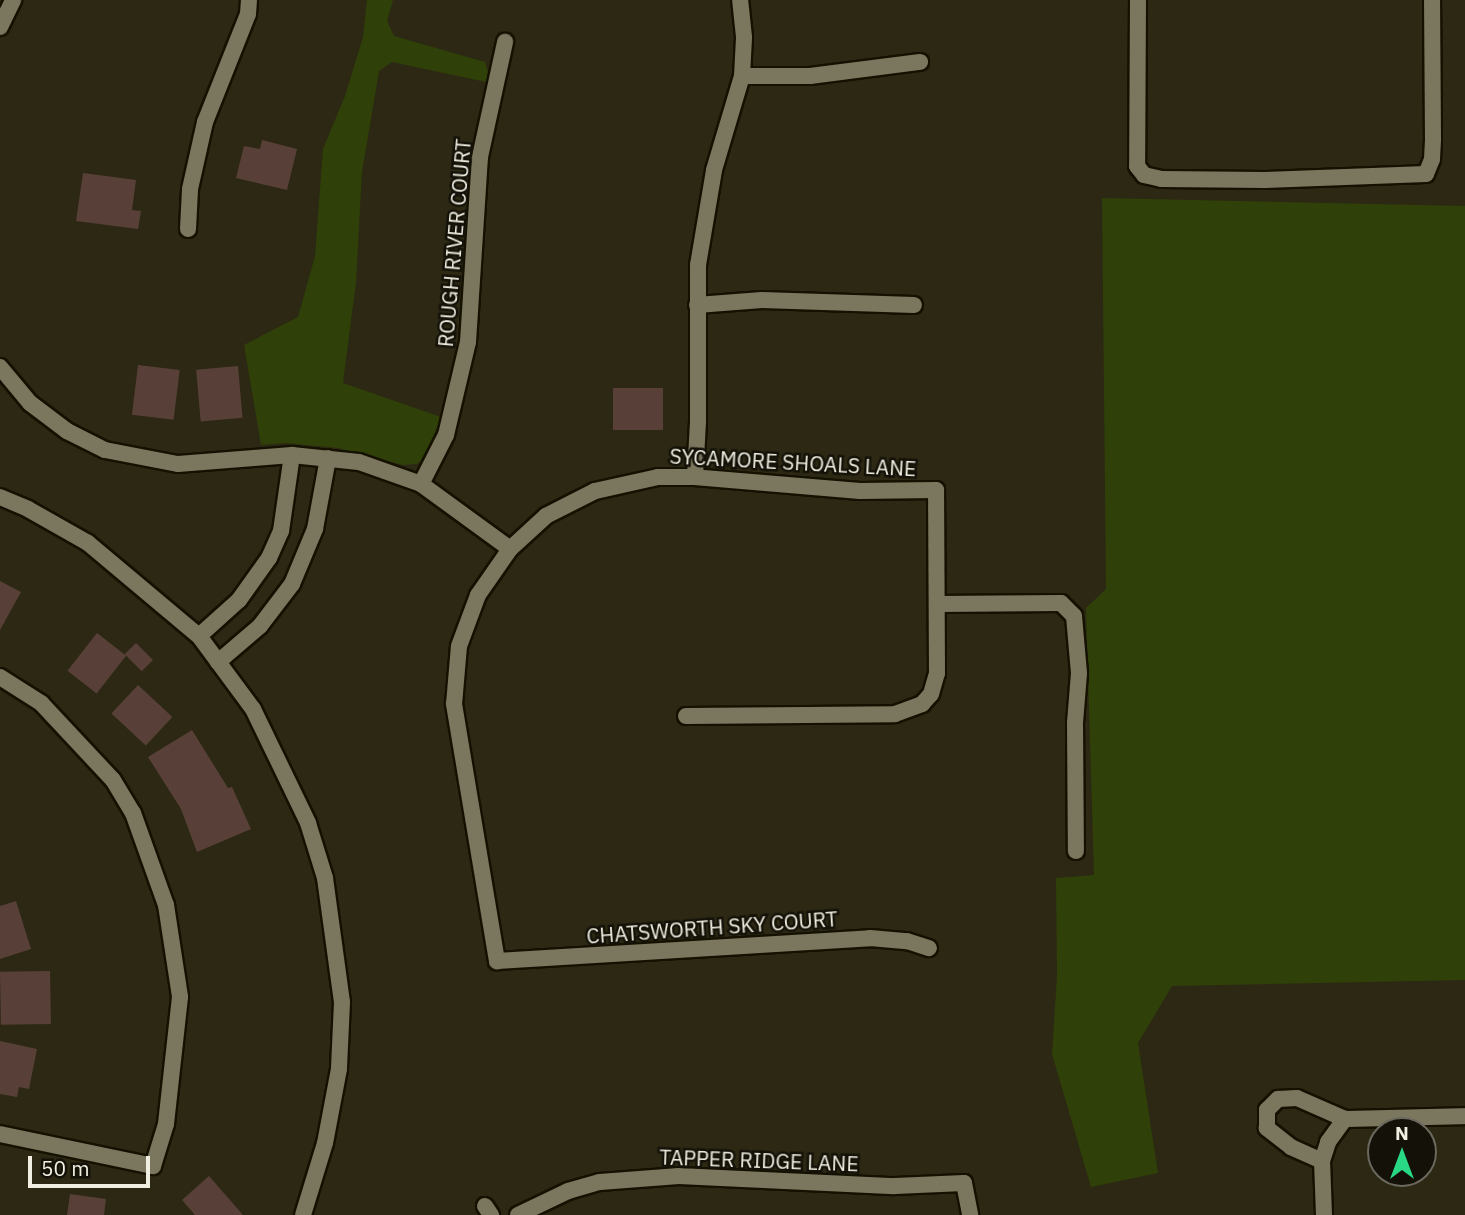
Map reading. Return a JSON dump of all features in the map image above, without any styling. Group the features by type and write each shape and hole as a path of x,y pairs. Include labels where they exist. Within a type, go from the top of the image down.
{"street":[{"path":"0,27 13,0"},
{"path":"188,229 190,189 205,122 248,14 249,0"},
{"path":"695,477 698,422 697,305 703,226 714,170 742,76 744,37 740,0"},
{"path":"1138,0 1138,166 1144,175 1161,179 1265,180 1426,174 1433,139 1432,0"},
{"name":"ROUGH RIVER COURT","path":"421,484 446,435 468,342 480,157 505,42"},
{"path":"742,76 810,76 920,62"},
{"path":"697,305 762,300 914,305"},
{"path":"0,367 30,403 66,431 104,450 178,464 292,455 359,462 421,484 510,549"},
{"path":"199,636 239,600 269,558 281,531 292,455"},
{"path":"218,662 260,626 292,584 315,529 328,458"},
{"name":"SYCAMORE SHOALS LANE","path":"497,961 460,753 454,704 454,675 459,646 478,595 510,549 546,516 595,491 658,477 695,477 810,489 936,490 937,604"},
{"path":"0,497 28,509 88,543 199,636 259,720 308,822 325,878 342,1002 339,1069 325,1143 303,1215"},
{"path":"686,716 895,714 922,704 931,694 937,673 937,604 1061,603 1073,616 1079,673 1075,723 1076,851"},
{"path":"0,677 41,703 113,780 133,813 166,905 180,997 166,1124 153,1166 0,1134"},
{"name":"CHATSWORTH SKY COURT","path":"497,961 870,938 907,941 929,948"},
{"path":"1322,1161 1291,1147 1267,1128 1267,1110 1278,1099 1297,1098 1314,1108 1345,1119 1465,1116"},
{"path":"1324,1215 1322,1161 1328,1142 1345,1119"},
{"name":"TAPPER RIDGE LANE","path":"518,1215 568,1191 636,1178 723,1176 895,1186 964,1183 970,1215"}],"green space":[{"path":"367,0 393,0 387,21 394,36 485,62 488,72 486,82 392,62 379,71 362,172 356,282 343,383 441,417 426,456 417,464 403,465 338,448 286,443 261,445 244,345 298,317 315,256 323,149 345,96 363,37"},
{"path":"1102,198 1465,206 1465,980 1172,986 1138,1043 1158,1173 1091,1187 1052,1054 1057,976 1056,878 1094,875 1086,608 1106,589"}],"building":[{"path":"262,140 297,149 287,190 236,178 244,146 260,149"},
{"path":"83,173 136,180 132,210 141,211 138,229 76,221"},
{"path":"138,365 180,370 174,420 132,415"},
{"path":"238,366 243,418 201,421 196,370"},
{"path":"613,388 663,388 663,430 613,430"},
{"path":"0,581 21,592 0,630"},
{"path":"97,633 126,656 97,694 67,671"},
{"path":"136,643 153,660 142,671 125,654"},
{"path":"138,685 172,717 146,746 111,714"},
{"path":"192,730 228,788 232,787 251,829 197,852 181,809 148,757"},
{"path":"16,901 31,949 0,959 0,906"},
{"path":"50,971 51,1024 1,1025 0,972"},
{"path":"0,1041 37,1049 29,1089 19,1087 17,1097 0,1094"},
{"path":"209,1176 243,1215 195,1215 182,1200"},
{"path":"70,1194 106,1199 104,1215 67,1215"}]}
